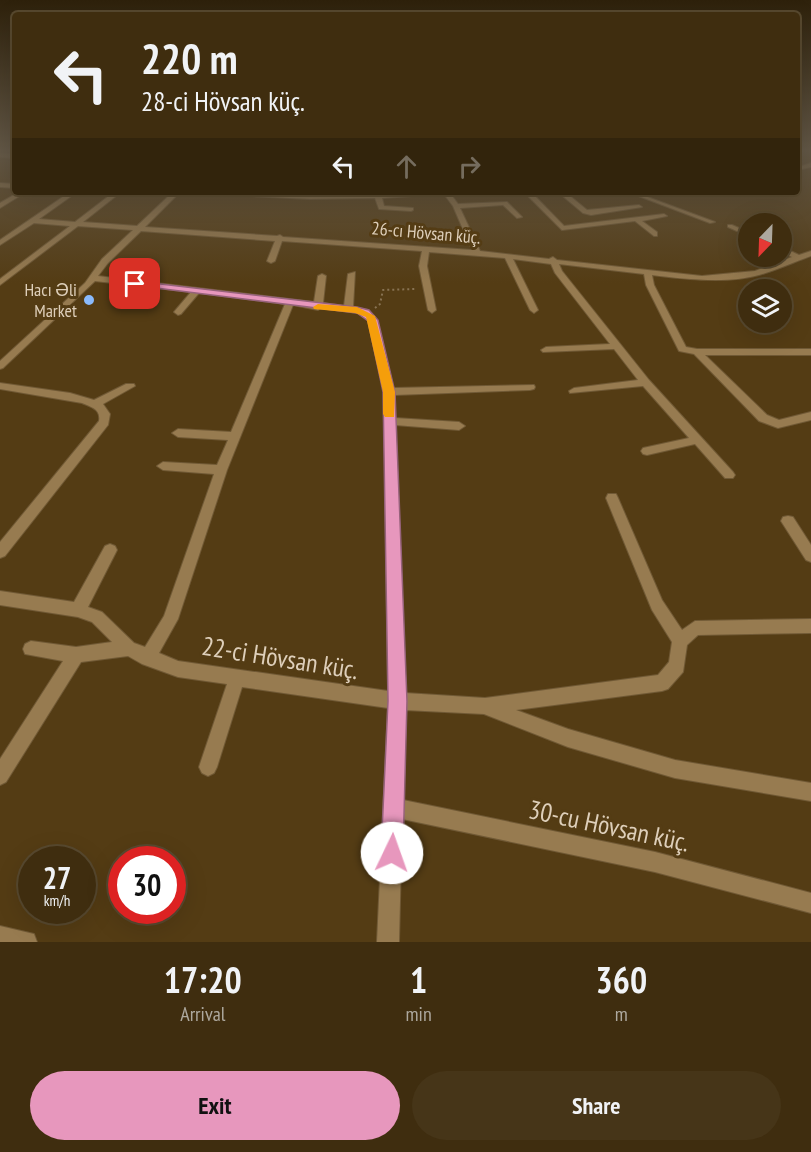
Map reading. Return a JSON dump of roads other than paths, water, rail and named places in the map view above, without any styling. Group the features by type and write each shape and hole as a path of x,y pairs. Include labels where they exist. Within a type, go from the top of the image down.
{"street":[{"path":"0,206 18,195"},
{"path":"0,243 70,195"},
{"path":"0,283 114,195"},
{"path":"0,366 94,278 99,267 174,195"},
{"path":"378,195 383,209 411,209"},
{"path":"447,195 456,206 477,252"},
{"path":"530,195 562,228 638,221 664,216"},
{"path":"565,195 591,213 639,207"},
{"path":"456,206 505,203 519,217"},
{"name":"26-cı Hövsan küç.","path":"34,220 477,252 554,259 648,274 722,278 756,273 811,254"},
{"path":"638,221 654,234"},
{"path":"730,226 738,230"},
{"path":"271,261 280,237"},
{"path":"426,249 423,266 432,310"},
{"path":"507,255 534,310"},
{"path":"792,255 811,265"},
{"path":"554,259 558,271 645,382 729,475"},
{"path":"348,310 352,274"},
{"path":"648,274 650,285 675,340 682,349 697,352 811,352"},
{"path":"318,307 322,276"},
{"path":"94,278 365,312 373,320 389,392 397,701 388,942"},
{"path":"178,312 196,292"},
{"path":"148,658 170,619 221,470 289,304"},
{"path":"546,350 616,346"},
{"path":"697,352 763,418 778,424 811,416"},
{"path":"574,391 645,382"},
{"path":"0,386 95,404 105,414 104,422 0,552"},
{"path":"95,404 130,386"},
{"path":"389,392 530,387"},
{"path":"390,421 459,426"},
{"path":"178,433 235,436"},
{"path":"647,451 696,440"},
{"path":"163,466 221,470"},
{"path":"484,706 662,683 677,666 680,641 657,605 612,498"},
{"path":"788,522 811,556"},
{"path":"78,609 110,550"},
{"name":"22-ci Hövsan küç.","path":"0,598 78,609 97,617 128,648 178,669 397,701 484,706 568,738 675,769 811,792"},
{"path":"680,641 695,628 811,626"},
{"path":"31,649 76,655 128,648"},
{"path":"1,772 76,655"},
{"path":"208,767 237,678"},
{"name":"30-cu Hövsan küç.","path":"394,808 655,862 811,903"},
{"path":"0,937 26,942"}],"lane":[{"path":"638,195 712,222"}],"place":[{"name":"Hacı Əli Market","path":"89,300"}]}
